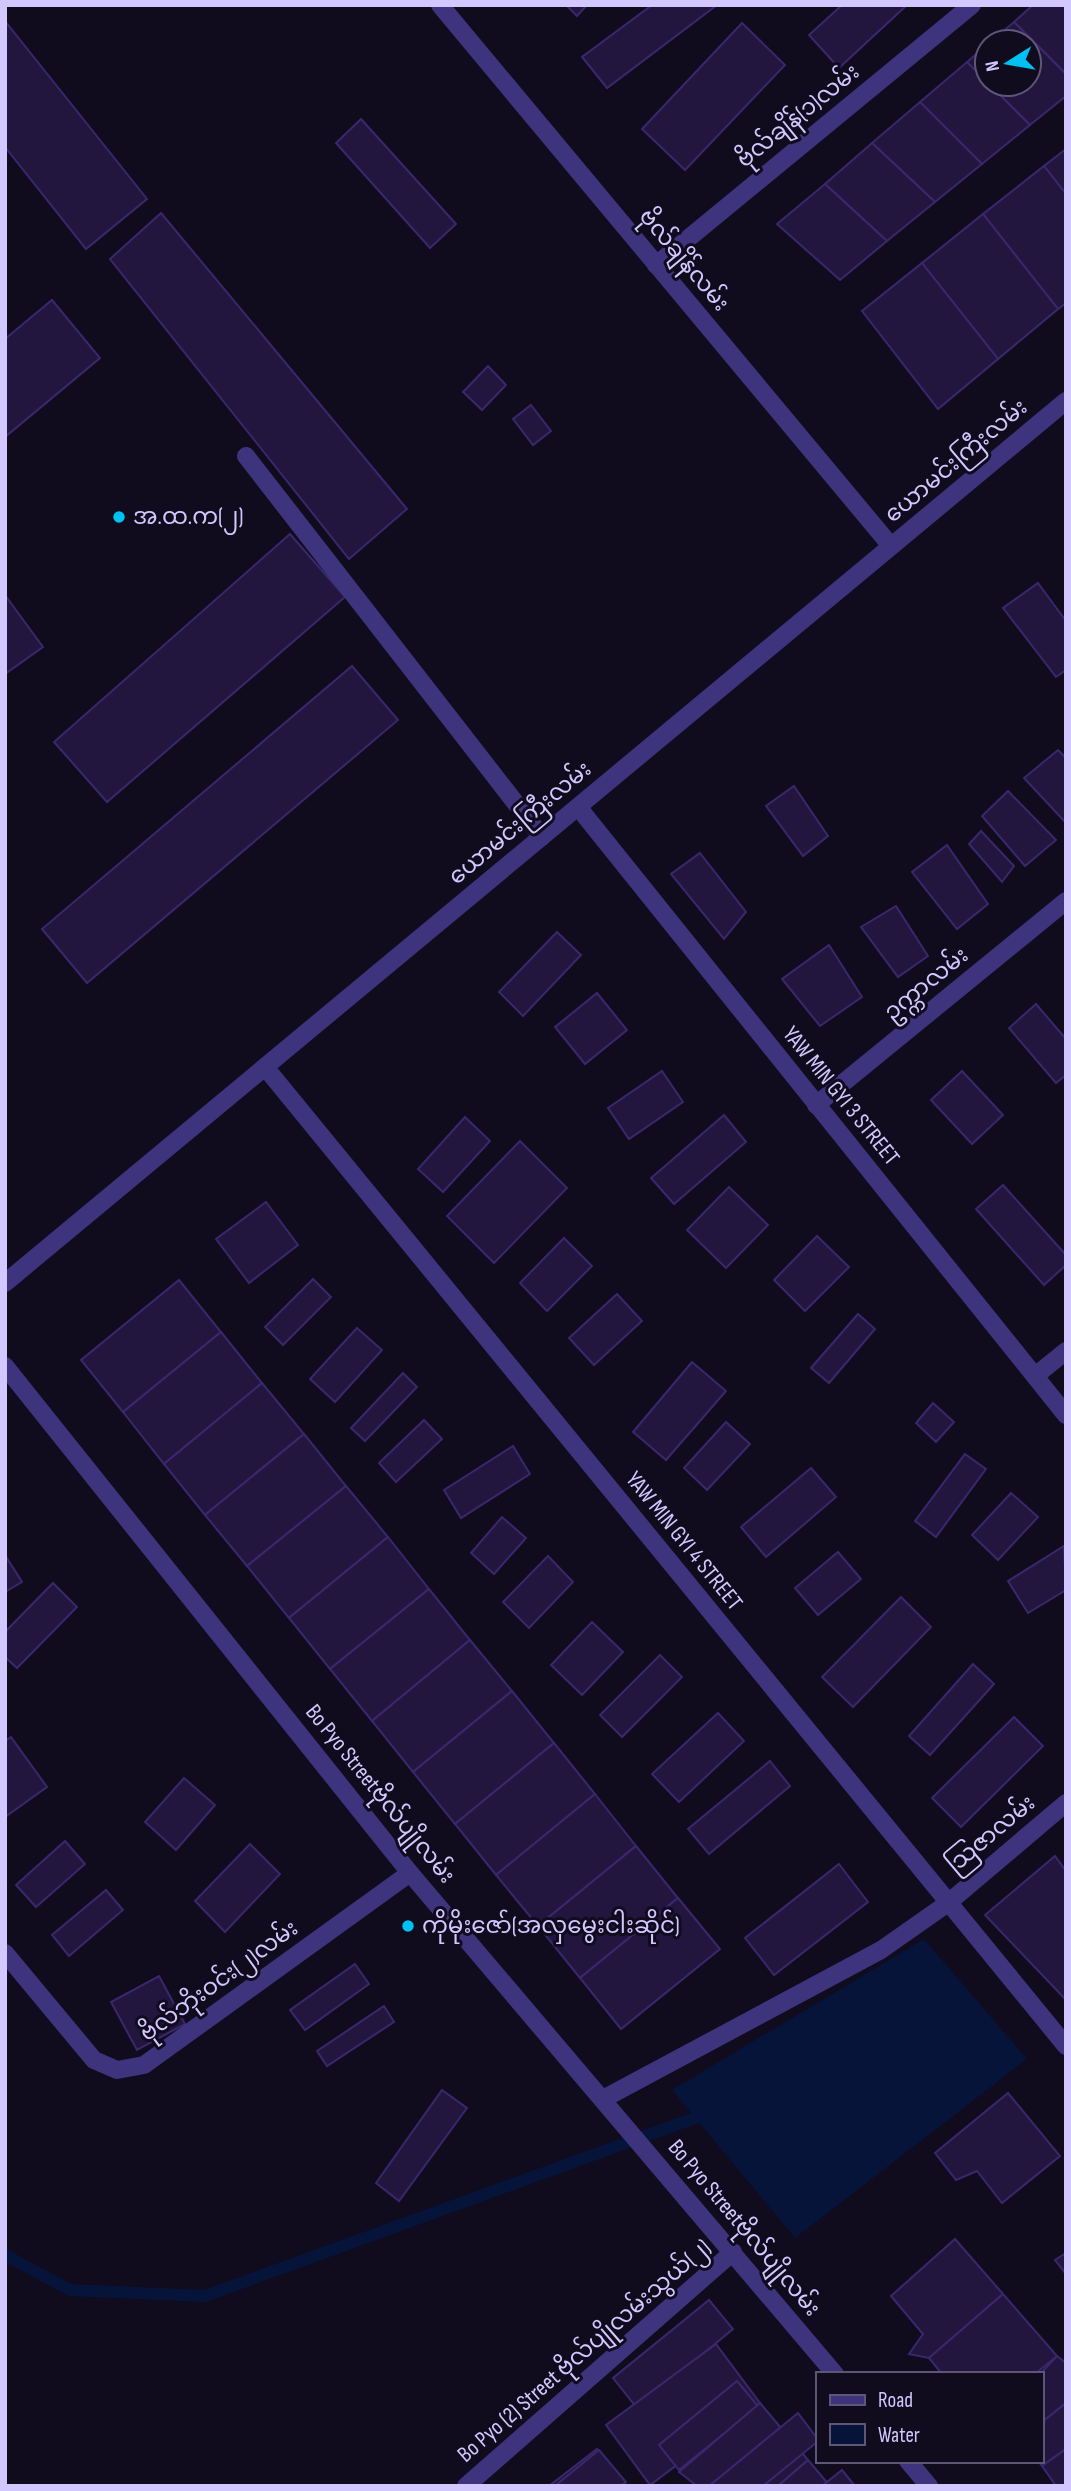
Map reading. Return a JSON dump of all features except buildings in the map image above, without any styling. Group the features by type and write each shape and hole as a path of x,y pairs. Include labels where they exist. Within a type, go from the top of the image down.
{"street":[{"name":"ဗိုလ်ချိန်လမ်း","path":"440,5 891,546"},
{"name":"ဗိုလ်ချိန်(၁)လမ်း","path":"656,265 972,5"},
{"name":"ယောမင်းကြီးလမ်း","path":"5,1283 1066,401"},
{"path":"246,456 542,837"},
{"name":"YAW MIN GYI 3 STREET","path":"578,807 1066,1415"},
{"name":"ဥက္ကာလမ်း","path":"816,1105 1066,901"},
{"name":"YAW MIN GYI 4 STREET","path":"265,1067 1066,2046"},
{"path":"1035,1376 1066,1351"},
{"name":"Bo Pyo Streetဗိုလ်ပျိုလမ်း","path":"5,1366 410,1873 833,2372"},
{"name":"သြဇာလမ်း","path":"603,2099 881,1950 948,1903 1066,1803"},
{"name":"ဗိုလ်ဘိုးဝင်း(၂)လမ်း","path":"5,1953 94,2060 117,2070 144,2065 410,1873"},
{"name":"Bo Pyo (2) Street ဗိုလ်ပျိုလမ်းသွယ်(၂)","path":"466,2486 733,2252"},
{"path":"910,2463 929,2486"}],"water":[{"path":"924,1939 1027,2059 795,2238 672,2090"}],"waterway":[{"path":"5,2255 70,2290 205,2296 695,2118"}],"place":[{"name":"အ.ထ.က(၂)","path":"119,517"},
{"name":"ကိုမိုးဇော်(အလှမွေးငါးဆိုင်)","path":"408,1926"}]}
